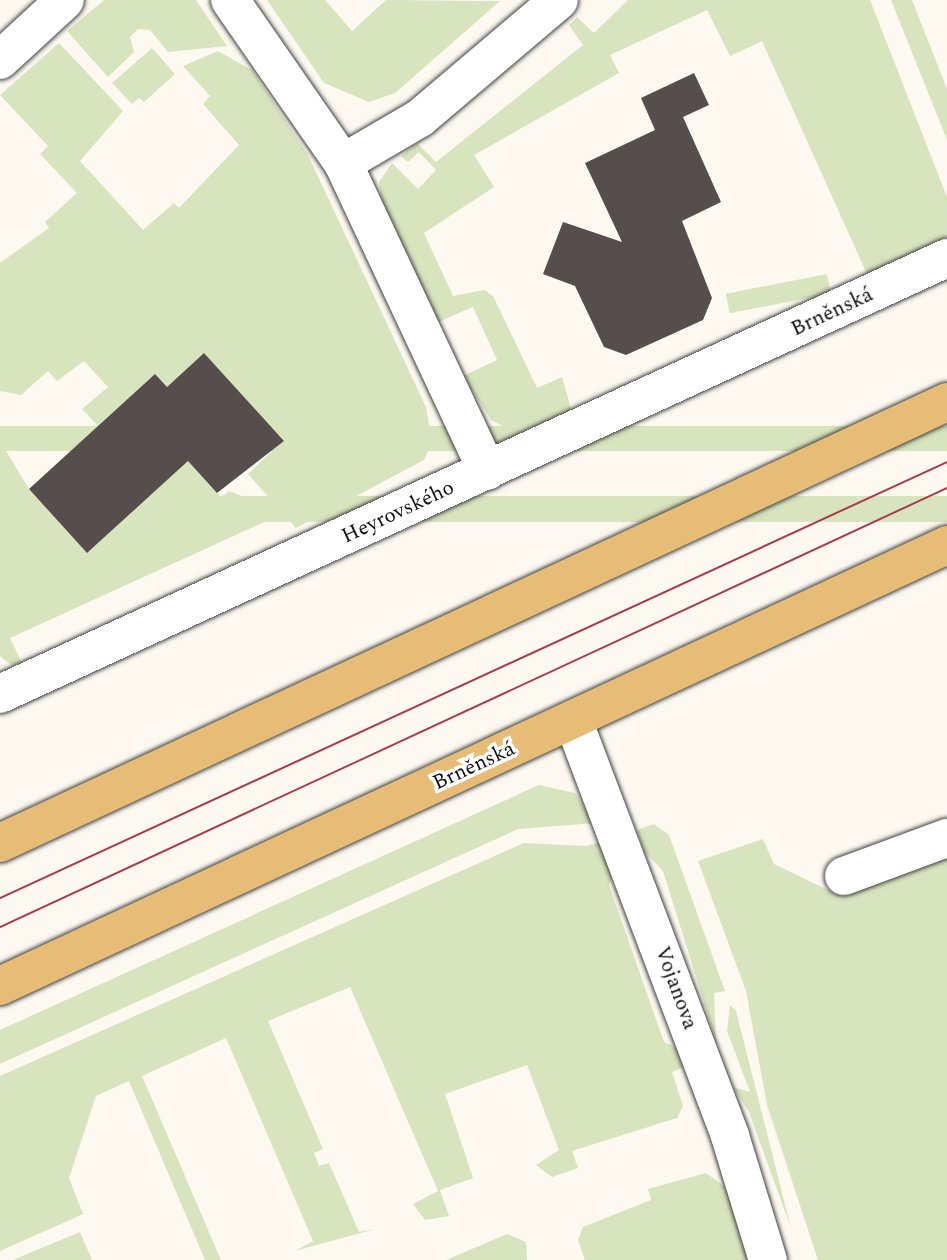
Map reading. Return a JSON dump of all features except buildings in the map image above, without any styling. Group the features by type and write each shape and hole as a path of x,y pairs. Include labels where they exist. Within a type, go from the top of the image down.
{"main road":[{"path":"0,843 947,402"},
{"name":"Brněnská","path":"0,986 947,545"}],"street":[{"path":"0,60 65,0"},
{"path":"230,0 344,163 488,471"},
{"path":"344,163 420,118 559,0"},
{"name":"Brněnská","path":"488,471 947,258"},
{"name":"Heyrovského","path":"0,694 488,471"},
{"name":"Vojanova","path":"573,720 726,1123 768,1260"},
{"path":"844,876 947,838"}],"green space":[{"path":"104,0 196,0 227,46 168,52 150,30 138,29 130,37 134,52 108,77 67,31"},
{"path":"267,0 325,0 352,31 386,0 500,1 395,93 369,102 324,83"},
{"path":"628,0 870,0 947,197 947,237 867,274 762,41 730,56 707,10 610,55 619,73 474,155 494,187 424,233 453,296 484,290 493,296 537,388 562,377 572,412 518,434 491,420 463,376 497,360 473,307 438,322 382,202 379,182 392,163 418,189 436,170 419,152 408,162 401,156 417,143 436,162 583,45 569,25 577,17 594,33"},
{"path":"891,0 912,0 947,89 947,140"},
{"path":"59,43 123,111 80,161 143,230 174,203 179,208 239,145 203,104 210,96 183,66 218,51 252,70 308,155 426,407 432,442 424,460 296,528 248,474 283,441 204,353 167,387 155,374 98,426 82,409 108,387 84,361 57,381 48,371 21,395 0,391 0,263 49,228 45,222 77,193 40,154 48,146 0,95"},
{"path":"152,48 175,74 144,102 139,98 132,104 112,83"},
{"path":"827,274 831,294 730,313 726,294"},
{"path":"0,426 947,426 947,451 0,451"},
{"path":"0,441 29,489 87,553 188,461 221,497 229,491 242,496 264,522 10,638 22,663 11,665 0,656"},
{"path":"0,496 947,496 947,522 0,522"},
{"path":"539,785 575,793 596,823 518,829 0,1064 0,1030"},
{"path":"654,824 669,835 725,991 714,993 716,1041 663,871 644,851 637,830"},
{"path":"763,839 774,864 834,893 947,852 947,1260 818,1260 767,1105 746,991 698,861"},
{"path":"603,841 614,871 609,885 664,1042 675,1047 684,1067 672,1072 683,1106 677,1118 572,1151 578,1168 552,1177 536,1165 559,1150 527,1065 445,1094 473,1178 440,1190 449,1216 425,1220 413,1204 438,1191 350,987 268,1021 323,1149 314,1153 319,1166 329,1163 359,1232 375,1229 295,1251 313,1241 226,1038 142,1076 221,1260 205,1260 129,1081 96,1096 69,1178 83,1214 0,1251 0,1076 524,843 586,846"},
{"path":"730,1005 736,1011 791,1228 749,1112 733,1087 750,1092 727,1031"},
{"path":"706,1173 728,1189 753,1260 585,1260 578,1240 583,1227 651,1200 648,1189"},
{"path":"80,1232 92,1260 14,1260 15,1259"},
{"path":"507,1234 526,1242 527,1260 446,1260"}],"tram line":[{"path":"0,898 947,462"},
{"path":"0,927 947,488"}]}
